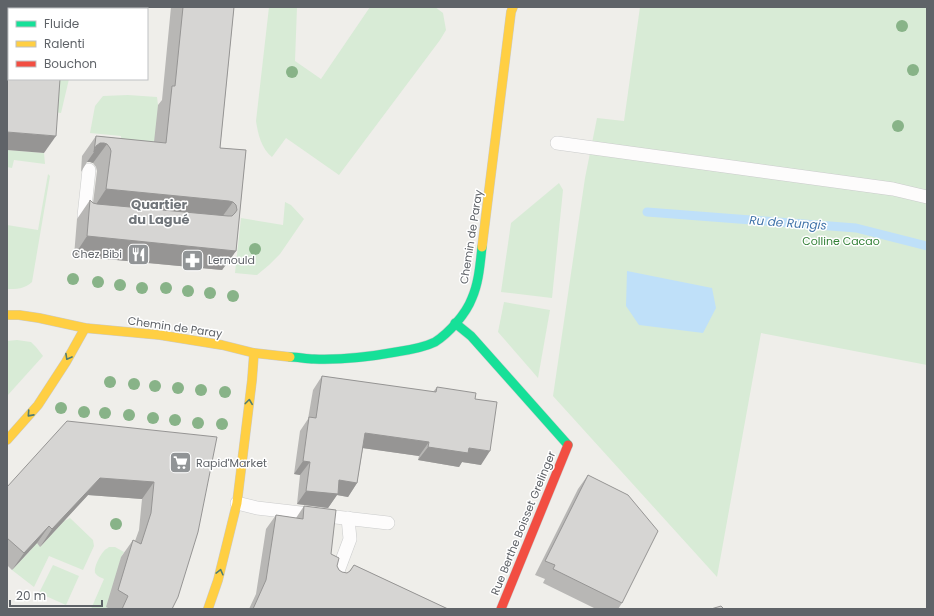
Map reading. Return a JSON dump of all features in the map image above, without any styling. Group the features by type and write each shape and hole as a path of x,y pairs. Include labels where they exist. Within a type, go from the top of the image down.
{"street":[{"name":"Chemin de Paray","path":"7,315 39,318 84,328 160,335 222,345 254,354 328,360 392,354 416,349 434,342 448,331 465,311 473,297 479,273 510,20 513,7"},
{"name":"Rue Berthe Boisset Grelinger","path":"455,322 471,336 568,445 501,609"},
{"path":"7,440 38,405 66,362 84,328"},
{"path":"208,609 218,580 237,503 254,354"}],"lane":[{"path":"557,143 893,189 927,197"},
{"path":"89,170 84,216 107,218"},
{"path":"237,503 257,508 388,523"},
{"path":"335,579 350,540 348,518"}],"green space":[{"path":"7,7 81,7 8,8 8,80 69,80 61,113 47,111 7,81"},
{"path":"269,7 297,7 295,61 321,79 370,7 435,7 443,13 446,30 440,40 339,175 286,138 272,157 265,149 261,140 256,121"},
{"name":"Colline Cacao","path":"640,7 927,7 927,365 761,333 717,577 553,396 585,178 597,118 624,121"},
{"path":"128,95 157,97 156,163 120,159 121,136 90,133 95,106 103,96"},
{"path":"7,150 44,153 45,164 14,160 12,168 7,167"},
{"path":"48,174 50,176 32,282 17,289 7,289 7,225 38,230"},
{"path":"559,183 563,190 552,298 501,292 511,223"},
{"path":"285,202 291,205 304,219 280,254 257,275 235,273 241,218 283,225"},
{"path":"504,302 550,310 538,378 498,332"},
{"path":"17,340 31,342 43,356 7,396 7,341"},
{"path":"70,518 93,540 94,546 83,570 49,556 34,587 12,570 31,550 33,540 41,546 64,521"},
{"path":"109,547 115,547 124,552 121,557 110,609 91,609 104,579 96,574 95,569 102,553"},
{"path":"53,565 79,576 66,605 39,593"}],"water":[{"path":"627,271 712,288 716,308 703,333 639,325 626,306"}],"building":[{"path":"183,7 234,7 220,148 246,150 236,251 87,236 90,200 97,204 228,216 232,216 237,210 236,205 229,201 106,189 111,151 107,144 100,143 96,146 94,152 96,136 166,143 172,86 175,86"},
{"path":"7,63 8,80 60,80 56,136 7,132"},
{"path":"322,376 436,392 437,387 476,393 475,399 497,402 490,451 469,448 468,453 428,447 429,442 365,433 357,483 339,480 338,494 306,491 310,462 303,461 309,417 316,418"},
{"path":"67,421 217,437 198,532 178,597 172,609 122,609 128,596 118,590 133,540 141,544 151,513 154,482 100,478 52,529 49,526 24,553 7,538 7,487"},
{"path":"588,475 628,495 658,531 622,603 553,569 555,565 545,561"},
{"path":"304,506 336,510 331,554 339,558 337,566 339,570 347,573 354,565 448,609 253,609 266,580 276,515 303,519"},
{"path":"721,606 724,609 711,609"}],"waterway":[{"name":"Ru de Rungis","path":"647,212 856,228 927,246"}],"traffic: fast":[{"path":"290,357 311,359 355,358 411,350 435,342 446,334 456,323 469,304 478,279 482,247"},
{"path":"455,323 471,336 568,445"}],"traffic: slow":[{"path":"482,247 511,12 513,7"},
{"path":"7,315 39,318 85,328 160,335 222,345 254,353 290,357"},
{"path":"7,440 38,405 66,362 85,328"},
{"path":"208,609 218,580 237,503 254,353"}],"traffic: jam":[{"path":"501,609 568,445"}],"place":[{"name":"Chez Bibi","path":"138,254"},
{"name":"Lernould","path":"192,260"},
{"name":"Rapid'Market","path":"180,463"}],"district":[{"name":"Quartier du Lagué","path":"159,212"}]}
